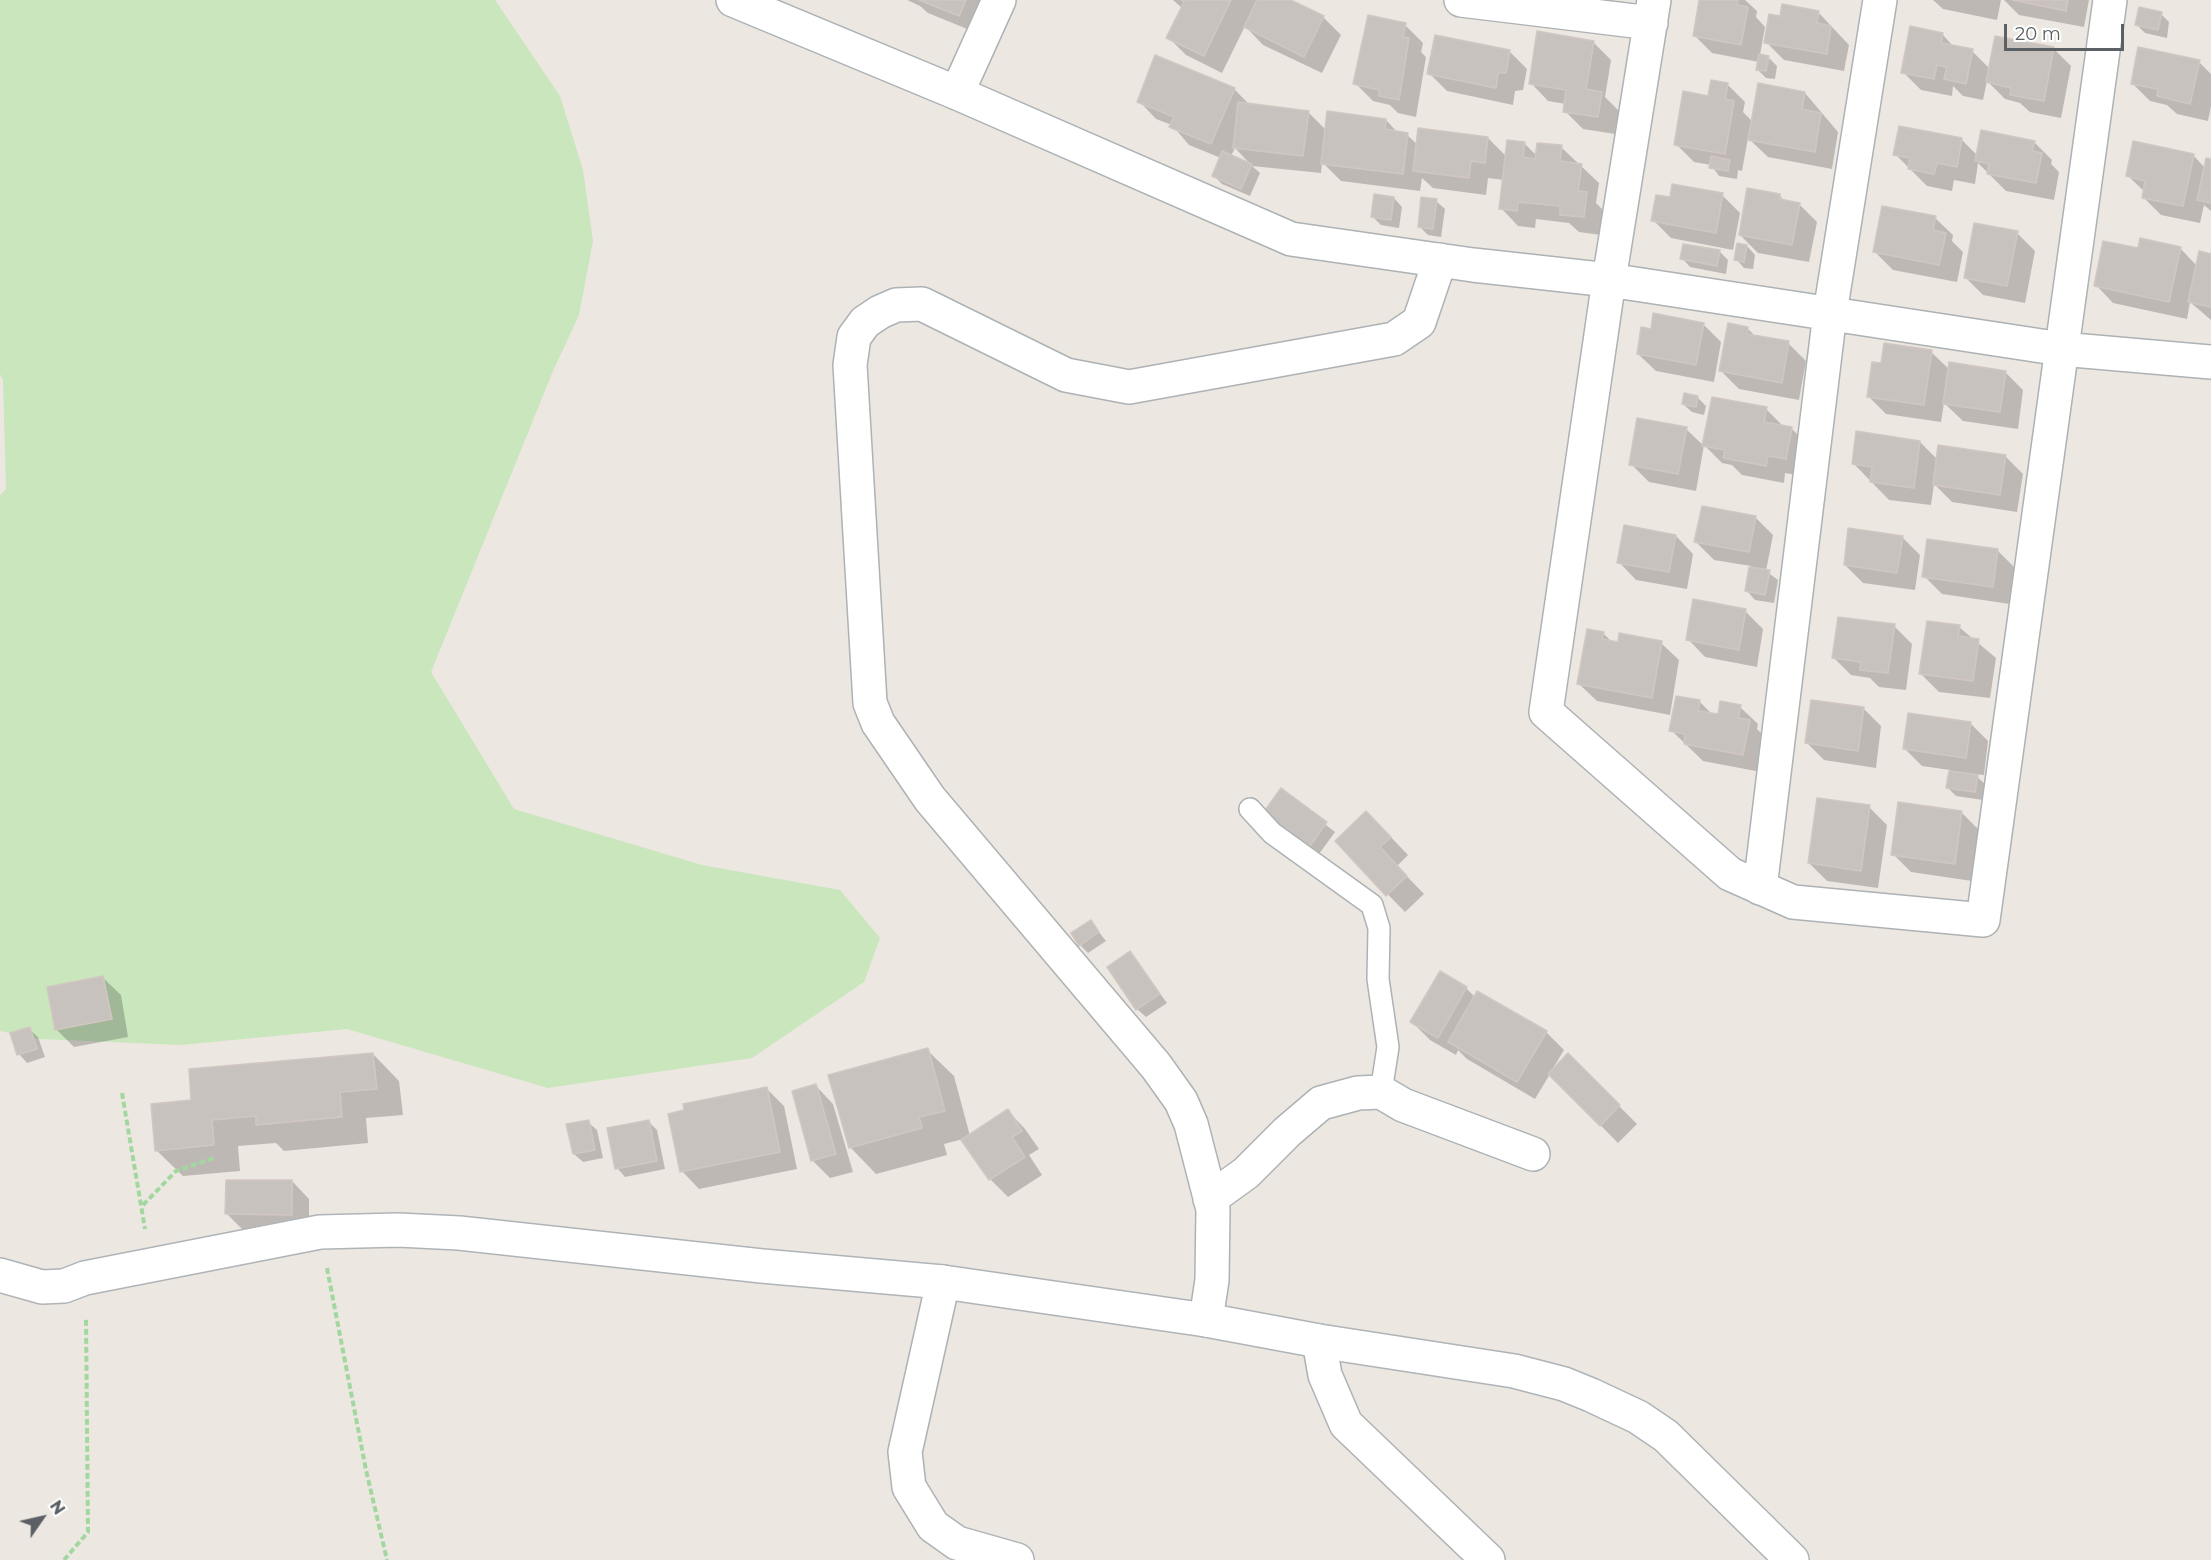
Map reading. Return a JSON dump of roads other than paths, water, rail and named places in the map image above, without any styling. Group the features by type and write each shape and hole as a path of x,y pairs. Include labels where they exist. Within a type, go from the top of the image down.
{"street":[{"path":"733,0 957,93 1291,239 1609,280 2061,349 2211,362"},
{"path":"957,93 999,0"},
{"path":"1461,0 1653,11 1609,280 1546,712 1730,874 1793,902 1983,920 2110,0"},
{"path":"1760,888 1830,313 1880,0"},
{"path":"1206,1320 1212,1280 1213,1209 1191,1124 1181,1101 1156,1066 930,799 878,723 870,704 850,365 854,338 865,322 896,304 922,304 1066,375 1129,387 1394,339 1419,322 1440,260"},
{"path":"1210,1199 1246,1173 1287,1132 1321,1103 1358,1093 1381,1092 1403,1105 1533,1154"},
{"path":"0,1275 42,1287 64,1286 85,1278 320,1232 360,1229 459,1233 762,1266 943,1282 1206,1320 1319,1341 1514,1371 1564,1384 1591,1395 1638,1417 1666,1436 1792,1560"},
{"path":"943,1282 905,1452 909,1487 933,1527 957,1542 1017,1560"},
{"path":"1319,1341 1325,1376 1346,1424 1488,1560"}],"lane":[{"path":"1250,809 1272,833 1372,905 1379,928 1378,979 1388,1047 1381,1092"}]}
